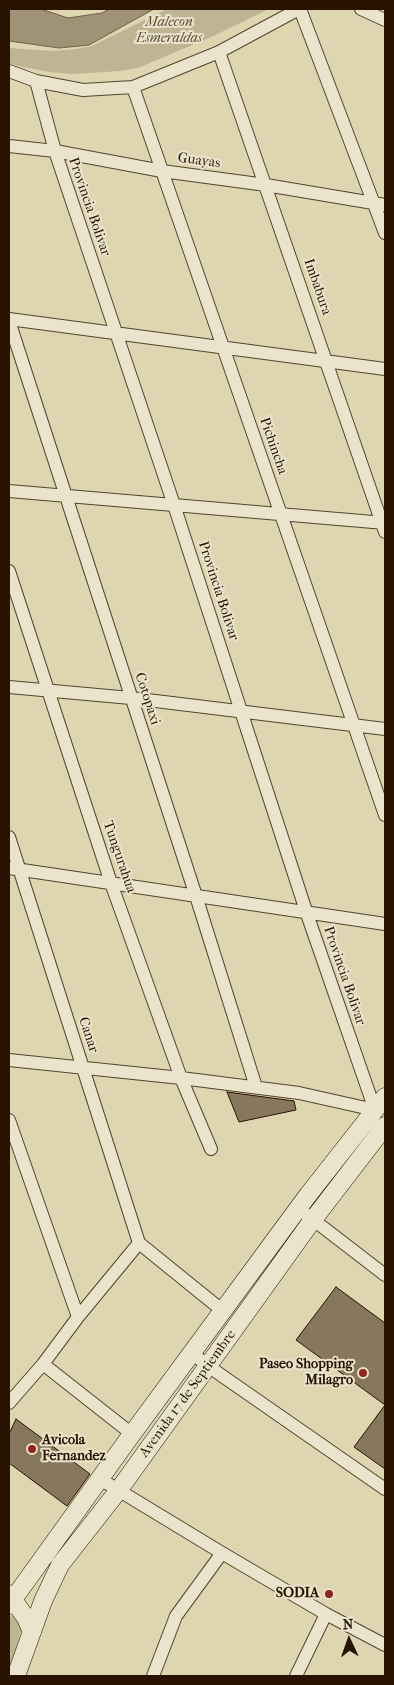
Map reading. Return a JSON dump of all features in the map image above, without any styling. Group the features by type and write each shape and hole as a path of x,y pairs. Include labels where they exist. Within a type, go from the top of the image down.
{"street":[{"path":"9,71 36,81 84,90 132,87 220,52 300,9 380,204 385,233"},
{"path":"361,9 385,20"},
{"name":"Imbabura","path":"220,52 384,526"},
{"name":"Provincia Bolivar","path":"36,81 55,151 174,505 307,914 380,1103"},
{"name":"Pichincha","path":"132,87 385,815"},
{"name":"Guayas","path":"9,146 55,151 162,171 266,185 380,204"},
{"path":"9,320 385,369"},
{"name":"Cotopaxi","path":"9,320 256,1087"},
{"path":"9,491 281,514 384,526"},
{"name":"Tungurahua","path":"9,571 111,883 181,1078 211,1149"},
{"path":"9,687 131,698 385,729"},
{"name":"Canar","path":"9,837 14,869 83,1068 139,1243"},
{"path":"14,869 307,914 385,924"},
{"path":"9,1060 181,1078 380,1103"},
{"name":"Avenida 17 de Septiembre","path":"10,1600 298,1208 380,1103"},
{"path":"9,1120 78,1317"},
{"name":"Avenida 17 de Septiembre","path":"16,1676 46,1592 60,1565 118,1491 313,1219 385,1126"},
{"path":"298,1208 385,1275"},
{"path":"9,1403 43,1364 78,1317 139,1243 223,1311"},
{"path":"192,1353 385,1489"},
{"path":"43,1364 132,1434"},
{"path":"100,1478 118,1491 222,1554 385,1646"},
{"path":"153,1676 176,1616 222,1554"},
{"path":"10,1600 26,1618 32,1632"},
{"path":"296,1676 326,1614"}],"green space":[{"name":"Malecon Esmeraldas","path":"167,9 269,9 211,37 138,68 73,74 49,72 9,63 9,48 53,51 92,46"},
{"path":"12,1616 18,1617 23,1625 9,1670 9,1618"}],"shaded area":[{"path":"9,9 41,9 68,18 102,13 109,9 154,9 89,45 59,48 9,41"}],"building":[{"path":"227,1092 294,1101 296,1110 239,1122"},
{"name":"Paseo Shopping Milagro","path":"336,1287 385,1323 385,1405 296,1340"},
{"path":"385,1405 385,1469 354,1447"},
{"name":"Avicola Fernandez","path":"16,1419 90,1474 67,1506 9,1463 9,1434"}],"place":[{"name":"Paseo Shopping Milagro","path":"363,1373"},
{"name":"Avicola Fernandez","path":"32,1449"},
{"name":"SODIA","path":"329,1594"}]}
